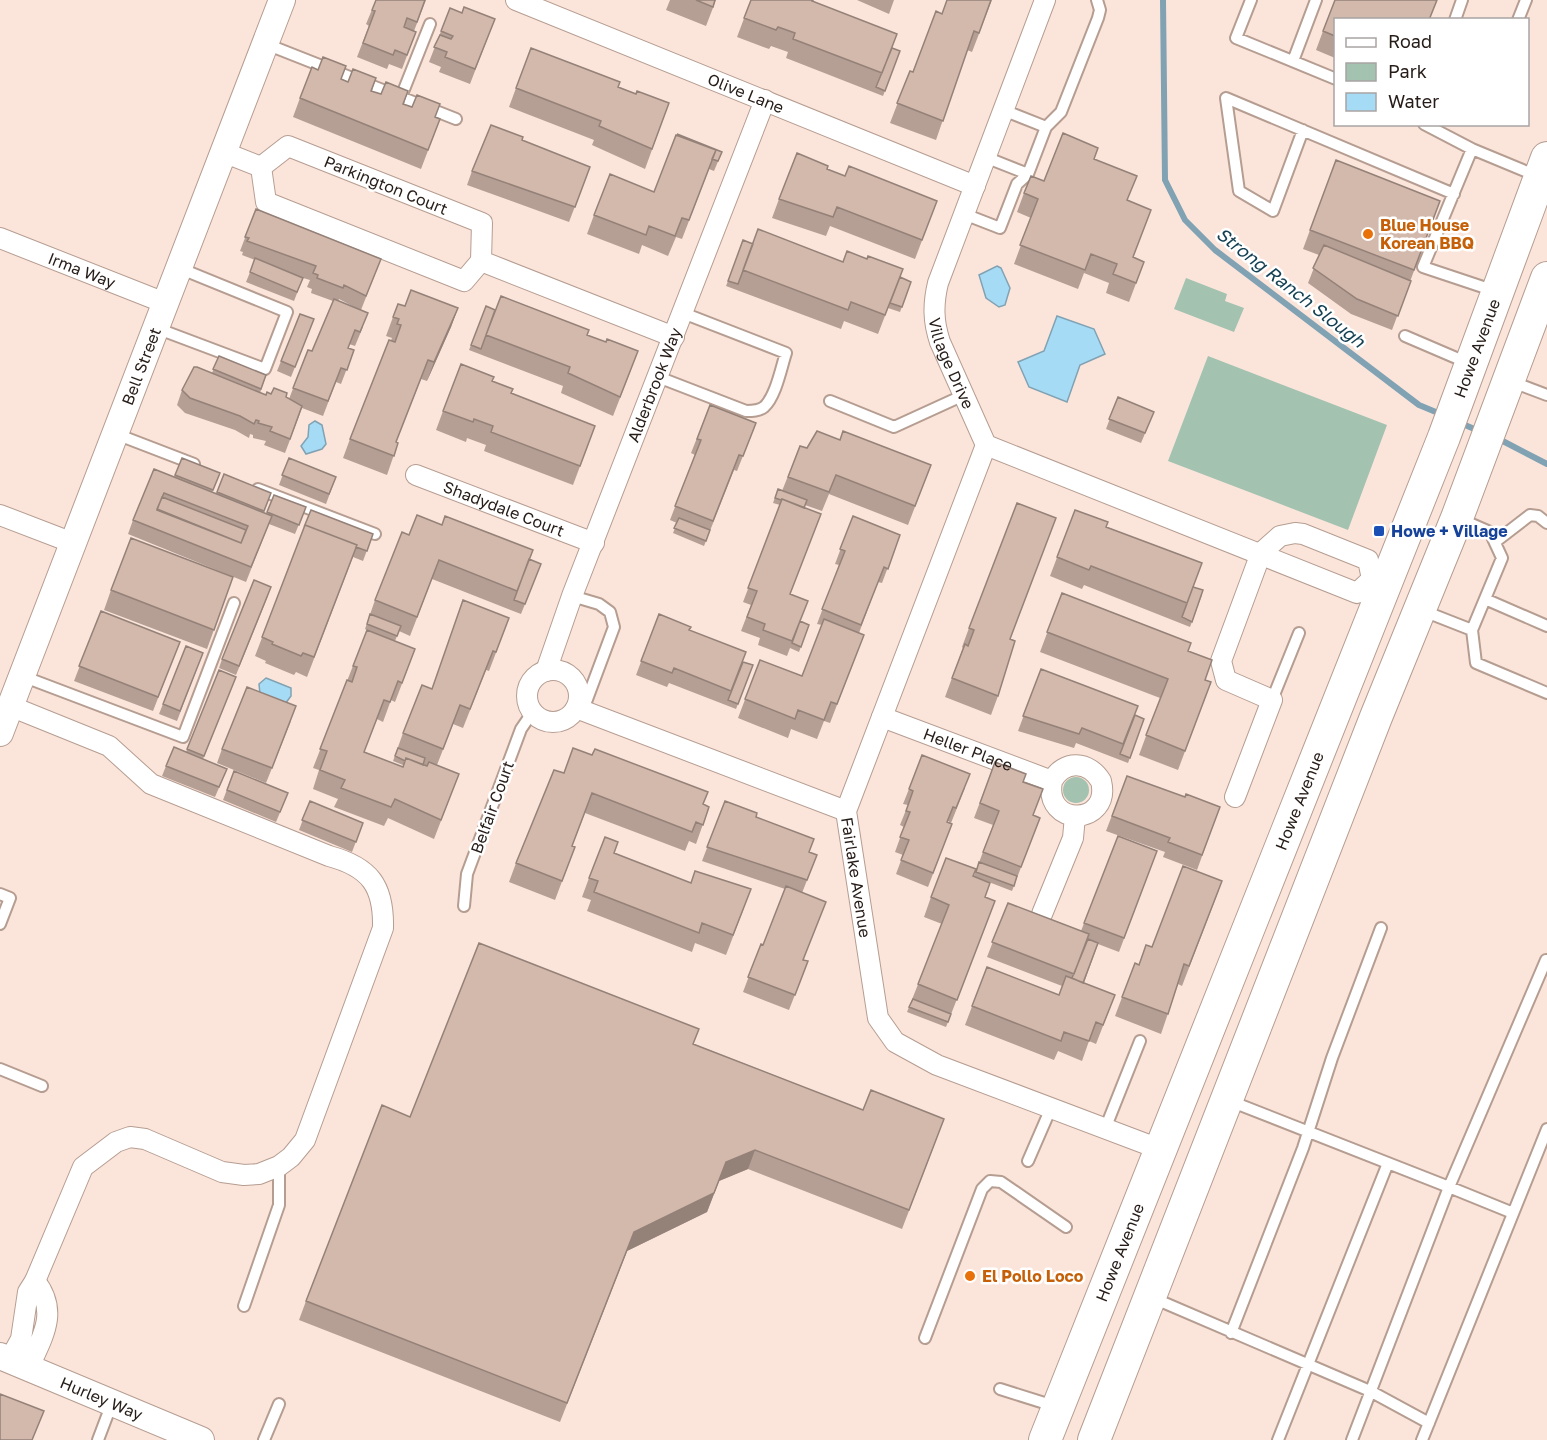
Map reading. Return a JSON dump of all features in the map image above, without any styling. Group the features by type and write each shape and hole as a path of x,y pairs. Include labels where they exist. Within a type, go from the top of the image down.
{"main road":[{"name":"Howe Avenue","path":"1045,1440 1162,1150 1379,581 1440,447 1545,172"},
{"path":"1094,1440 1376,717 1457,518 1547,278"},
{"path":"1421,610 1414,603 1412,576 1448,483 1440,447"},
{"path":"1376,717 1371,678 1399,606 1400,597 1379,581"},
{"path":"1150,1297 1143,1279 1171,1198 1172,1181 1162,1150"}],"street":[{"name":"Bell Street","path":"0,733 5,704 22,676 282,0"},
{"name":"Olive Lane","path":"516,0 975,186"},
{"name":"Village Drive","path":"986,445 940,342 933,314 938,283 1045,0"},
{"name":"Alderbrook Way","path":"532,713 528,705 528,688 538,675 546,671 572,596 765,100"},
{"name":"Parkington Court","path":"261,167 288,146 482,223 480,261"},
{"path":"224,152 261,167 266,202 464,281 480,261 674,337"},
{"name":"Irma Way","path":"0,238 165,303"},
{"path":"986,445 1261,553 1357,593 1379,581 1368,560 1303,534 1295,533 1280,536 1261,553 1221,661 1226,680 1272,700 1235,797"},
{"name":"Fairlake Avenue","path":"986,445 846,811 878,1018 896,1042 925,1059 1162,1150"},
{"name":"Shadydale Court","path":"416,475 594,543"},
{"path":"0,514 73,543"},
{"path":"546,671 563,672 575,683 579,691 580,709"},
{"path":"5,704 109,746 151,784 329,856 349,861 370,877 384,908 383,928 305,1140 291,1157 279,1166 259,1174 244,1176 222,1172 145,1138 130,1137 116,1142 83,1167 35,1281 45,1295 48,1311 43,1335 13,1361"},
{"path":"532,713 539,719 556,722 580,709"},
{"path":"580,709 846,811"},
{"name":"Heller Place","path":"882,717 1052,781"},
{"path":"1072,765 1086,766 1097,775 1103,789 1100,802 1091,812 1075,816 1061,811 1055,805 1051,789 1052,781 1059,771 1072,765"},
{"path":"1042,914 1073,838 1075,816"},
{"name":"Hurley Way","path":"13,1361 201,1440"}],"lane":[{"path":"964,214 1000,228 1017,184 1028,174 1046,128 1061,112 1098,18 1100,10 1097,0"},
{"path":"1251,0 1236,38 1334,79"},
{"path":"1293,61 1316,0"},
{"path":"1456,18 1462,0"},
{"path":"1519,18 1526,0"},
{"path":"401,97 430,24"},
{"path":"266,44 456,119"},
{"path":"1304,130 1273,211 1239,191 1226,98 1304,130 1454,194"},
{"path":"1003,110 1046,128"},
{"path":"1428,126 1472,149 1545,172"},
{"path":"1472,149 1423,267 1498,292"},
{"path":"985,157 1028,174"},
{"path":"156,328 265,369 287,312 179,268"},
{"path":"658,377 746,411 757,411 770,399 786,353 683,313"},
{"path":"1405,336 1471,364"},
{"path":"1510,381 1547,395"},
{"path":"830,401 894,427 964,394"},
{"path":"116,434 202,467"},
{"path":"245,484 375,534"},
{"path":"1495,542 1530,515 1538,516 1547,524"},
{"path":"1457,518 1490,532 1502,558 1472,630 1476,663 1547,693"},
{"path":"572,596 599,604 610,612 614,627 580,709"},
{"path":"1485,599 1547,626"},
{"path":"22,676 183,736 234,603"},
{"path":"1421,610 1472,630"},
{"path":"1272,700 1299,633"},
{"name":"Belfair Court","path":"464,906 467,874 521,729 532,713"},
{"path":"0,894 10,898 0,924"},
{"path":"1231,1333 1381,928"},
{"path":"1352,1440 1449,1187 1546,960"},
{"path":"1105,1129 1140,1041"},
{"path":"0,1069 42,1086"},
{"path":"1226,1100 1513,1213"},
{"path":"1029,1161 1051,1108"},
{"path":"1422,1440 1547,1129"},
{"path":"1278,1440 1388,1163"},
{"path":"244,1306 279,1205 279,1166"},
{"path":"925,1338 982,1190 990,1181 1001,1182 1066,1227"},
{"path":"1150,1297 1370,1391 1429,1423"},
{"path":"1000,1389 1058,1407"},
{"path":"98,1440 112,1402"},
{"path":"264,1440 279,1404"}],"green space":[{"path":"1186,278 1227,294 1225,301 1244,308 1234,332 1174,309"},
{"path":"1208,356 1387,425 1348,530 1168,461"},
{"path":"1076,777 1085,781 1089,790 1085,799 1076,803 1067,799 1063,790 1067,781"}],"water":[{"path":"997,266 1001,268 1010,288 1005,305 999,307 986,298 979,275"},
{"path":"1057,316 1094,329 1105,354 1080,365 1067,402 1029,387 1018,362 1044,351"},
{"path":"315,421 322,425 326,444 322,449 306,454 301,446 308,437 309,425"},
{"path":"266,678 291,688 291,696 285,704 260,694 259,684"}],"building":[{"path":"376,0 425,0 417,22 407,18 404,27 416,32 407,55 395,50 393,55 363,43 375,11 372,10"},
{"path":"696,0 715,0 713,7"},
{"path":"751,0 813,0 897,34 882,73 793,39 795,33 778,27 776,30 744,18"},
{"path":"947,0 991,0 979,33 974,31 943,121 897,103 910,71 913,72 936,11 942,14"},
{"path":"1335,0 1437,0 1430,18 1334,18 1334,36 1323,31"},
{"path":"464,7 495,19 475,69 445,57 447,52 434,47 440,35 451,39 453,36 441,31 450,8 462,13"},
{"path":"531,48 620,82 618,87 636,94 637,91 669,103 652,149 599,126 601,121 516,88"},
{"path":"892,48 900,51 885,91 876,87"},
{"path":"323,57 346,66 341,79 348,82 353,69 376,78 371,91 381,94 386,82 408,91 403,104 412,107 417,95 440,104 435,117 440,119 428,150 300,98 312,67 318,70"},
{"path":"491,125 590,167 575,207 472,171"},
{"path":"1063,133 1098,148 1094,159 1137,176 1127,200 1151,210 1133,257 1144,262 1136,283 1113,274 1117,264 1091,254 1085,270 1020,245 1038,199 1024,193 1031,176 1044,181"},
{"path":"677,134 722,152 718,161 712,159 716,150"},
{"path":"676,135 716,150 689,220 682,218 675,236 649,226 646,235 594,215 610,174 654,192"},
{"path":"797,153 845,176 849,166 937,201 922,240 837,207 833,217 779,199"},
{"name":"Blue House Korean BBQ","path":"1336,160 1440,201 1414,270 1310,230"},
{"path":"256,209 381,259 366,296 344,285 343,288 317,278 318,275 313,273 316,266 247,241 249,238 245,237"},
{"path":"758,229 843,262 847,251 903,269 885,315 851,302 848,310 743,270"},
{"path":"743,240 753,244 738,284 728,281"},
{"path":"1324,245 1411,281 1398,316 1357,299 1313,268"},
{"path":"255,258 303,278 297,292 250,272"},
{"path":"900,277 911,282 902,307 890,303"},
{"path":"411,290 458,308 434,362 428,360 396,442 398,443 394,456 350,439 389,340 395,342 401,325 397,324 399,319 393,317 398,304 405,306"},
{"path":"501,296 589,330 587,335 606,342 607,339 638,351 620,397 568,373 570,367 486,335"},
{"path":"334,299 368,313 360,332 355,330 348,348 354,350 347,370 341,368 328,401 293,388 308,350 312,351"},
{"path":"486,306 495,310 481,349 471,345"},
{"path":"300,314 314,319 295,367 281,361"},
{"path":"219,356 266,375 261,389 213,369"},
{"path":"461,364 494,377 492,381 513,389 511,393 595,426 580,466 491,432 493,426 474,419 473,422 443,411"},
{"path":"194,367 266,395 267,392 271,394 274,388 287,393 286,397 302,406 290,439 270,431 272,427 258,423 259,421 256,420 254,424 240,416 190,398 182,390"},
{"path":"1118,397 1154,412 1145,433 1109,419"},
{"path":"710,405 756,423 743,456 739,455 713,521 675,506 701,440 697,439"},
{"path":"817,431 840,440 843,431 931,465 915,506 836,475 829,492 788,477 800,446 807,448"},
{"path":"182,458 220,473 213,490 175,475"},
{"path":"289,458 336,477 329,494 282,475"},
{"path":"154,469 272,516 251,567 133,520","holes":["164,493 248,526 241,543 157,509"]},
{"path":"224,474 271,493 264,511 217,492"},
{"path":"778,489 807,500 804,508 775,498"},
{"path":"274,495 306,507 299,525 267,512"},
{"path":"162,497 246,530 241,543 157,510"},
{"path":"782,499 821,514 790,594 808,601 792,641 763,630 765,624 747,617 757,591 748,588"},
{"path":"1017,503 1056,518 1010,639 1015,641 998,696 952,678 965,644 968,646 974,630 969,628"},
{"path":"311,510 373,534 367,551 305,525 304,527"},
{"path":"1075,510 1108,522 1106,527 1202,563 1187,603 1091,566 1089,570 1057,557"},
{"path":"417,515 442,525 445,516 533,550 517,591 439,560 417,617 375,600 402,532 409,535"},
{"path":"853,516 900,535 888,569 884,567 861,625 822,609 845,551 840,549"},
{"path":"679,518 710,530 706,541 674,528"},
{"path":"305,525 357,545 314,657 303,653 301,656 272,644 273,642 262,637"},
{"path":"131,538 233,577 214,630 111,590"},
{"path":"529,559 541,564 525,604 514,600"},
{"path":"254,580 271,587 239,666 222,659"},
{"path":"1193,587 1203,590 1192,622 1182,617"},
{"path":"1062,593 1191,643 1188,651 1212,660 1205,680 1211,682 1185,751 1146,735 1168,679 1047,632"},
{"path":"463,600 509,618 470,709 460,705 443,749 403,733 422,685 432,689"},
{"path":"101,611 180,642 158,697 79,666"},
{"path":"370,614 401,626 397,636 367,624"},
{"path":"659,614 691,627 689,630 746,652 731,691 674,668 672,673 641,661"},
{"path":"824,619 864,635 837,704 831,702 824,720 798,710 795,719 745,699 760,660 802,676"},
{"path":"800,621 809,625 801,647 792,643"},
{"path":"367,630 415,649 402,683 398,681 390,702 384,700 364,752 403,767 406,758 427,766 429,762 459,774 441,820 395,799 391,807 341,788 345,780 320,770 327,751 320,749 347,680 352,682 357,667 353,666"},
{"path":"186,646 203,653 180,711 163,704"},
{"path":"743,662 753,665 738,704 728,700"},
{"path":"1041,669 1138,706 1123,744 1082,728 1079,734 1023,716"},
{"path":"219,670 236,677 204,756 187,749"},
{"path":"247,687 296,706 272,768 222,749"},
{"path":"1135,715 1144,719 1130,758 1120,754"},
{"path":"174,747 227,769 219,787 166,766"},
{"path":"398,748 425,758 423,765 395,756"},
{"path":"573,748 592,755 595,749 708,792 703,804 709,807 703,825 696,822 692,832 592,793 572,846 575,847 562,881 516,863 554,770 564,773"},
{"path":"922,755 970,774 956,808 953,807 947,822 952,824 933,873 901,860 909,840 900,837 910,812 906,811 913,791 909,789"},
{"path":"995,762 1026,774 1023,782 1043,789 1033,815 1040,818 1021,867 983,852 999,811 980,803"},
{"path":"234,771 288,793 280,812 227,790"},
{"path":"1127,776 1220,807 1202,855 1168,842 1170,838 1112,816"},
{"path":"310,801 363,823 356,842 302,820"},
{"path":"725,801 757,813 756,817 814,839 809,852 817,855 807,880 707,847"},
{"path":"1118,836 1157,851 1124,938 1084,923"},
{"path":"605,837 618,842 614,853 691,883 695,871 751,889 733,935 702,923 699,933 594,892 598,881 589,878"},
{"path":"946,858 976,869 973,876 990,883 985,897 995,901 957,1000 918,984 949,905 931,897"},
{"path":"979,862 1017,876 1014,886 976,872"},
{"path":"1183,866 1222,881 1189,966 1184,964 1168,1014 1122,997 1135,963 1139,965 1146,945 1152,947"},
{"path":"786,886 826,902 803,960 808,961 795,995 748,977"},
{"path":"1008,903 1089,934 1074,974 992,942"},
{"path":"1088,939 1098,943 1083,983 1072,978"},
{"path":"479,943 699,1029 693,1044 863,1110 871,1090 944,1119 909,1210 755,1150 726,1162 714,1193 634,1232 567,1403 306,1301 382,1105 410,1117"},
{"path":"987,967 1059,995 1066,976 1115,995 1103,1025 1096,1022 1089,1041 1064,1032 1061,1041 972,1006"},
{"path":"913,999 951,1014 948,1022 909,1007"},
{"path":"0,1394 44,1411 32,1440 0,1440"}],"waterway":[{"name":"Strong Ranch Slough","path":"1163,0 1165,180 1185,220 1215,250 1419,405 1443,415"},
{"name":"Strong Ranch Slough","path":"1458,422 1479,431"},
{"name":"Strong Ranch Slough","path":"1497,438 1547,464"}],"place":[{"name":"Blue House Korean BBQ","path":"1368,234"},
{"name":"Howe + Village","path":"1379,531"},
{"name":"El Pollo Loco","path":"970,1276"}]}
